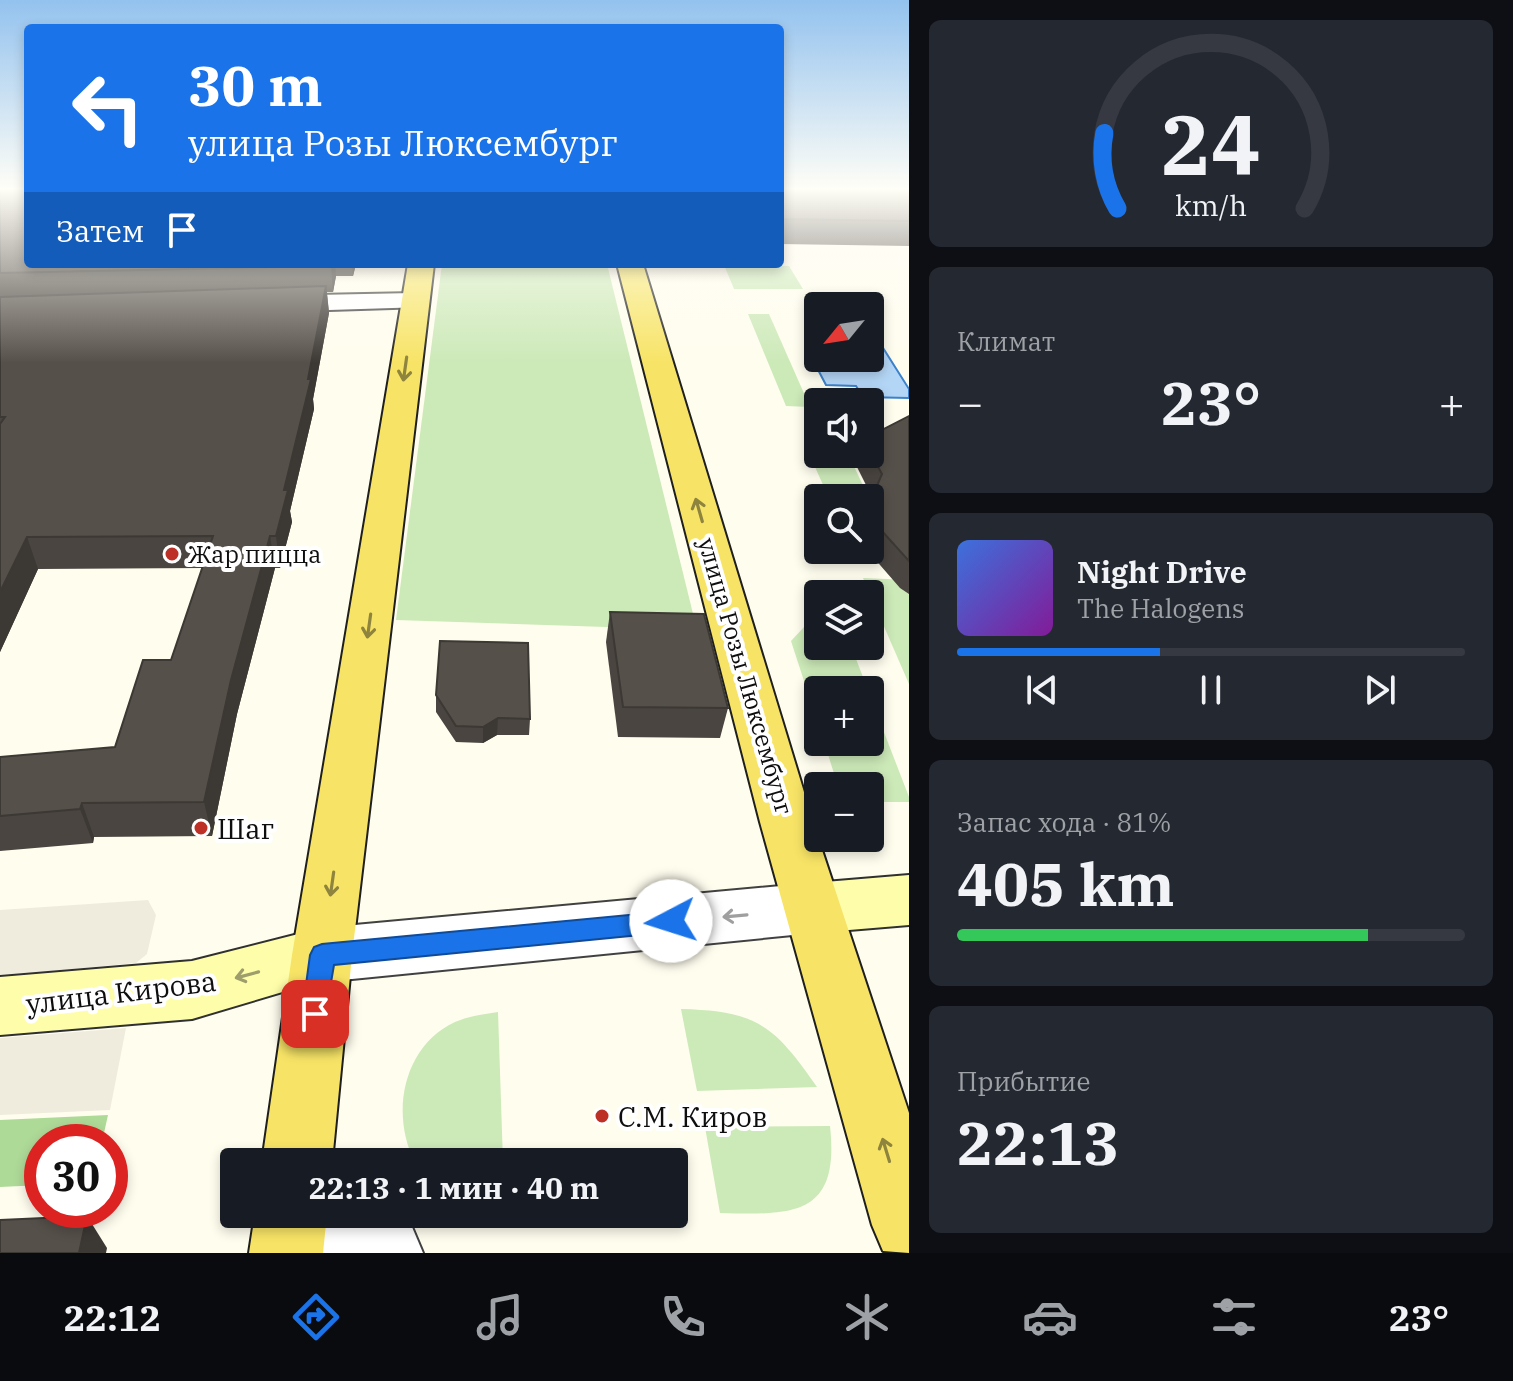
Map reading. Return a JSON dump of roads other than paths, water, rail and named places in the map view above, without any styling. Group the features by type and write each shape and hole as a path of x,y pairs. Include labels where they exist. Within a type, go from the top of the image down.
{"main road":[{"name":"улица Розы Люксембург","path":"631,268 813,908 909,1225"},
{"path":"299,1148 322,955 417,283"},
{"path":"286,1253 289,1228"}],"street":[{"path":"237,305 417,283"},
{"name":"улица Кирова","path":"0,1006 192,990 322,955 909,900"},
{"path":"343,1228 386,1253"}],"water":[{"path":"884,349 909,389 909,398 884,397 884,388 826,385 819,372 884,372"}],"place":[{"name":"Жар пицца","path":"172,554"},
{"name":"Шаг","path":"201,828"},
{"name":"С.М. Киров","path":"602,1116"}]}
